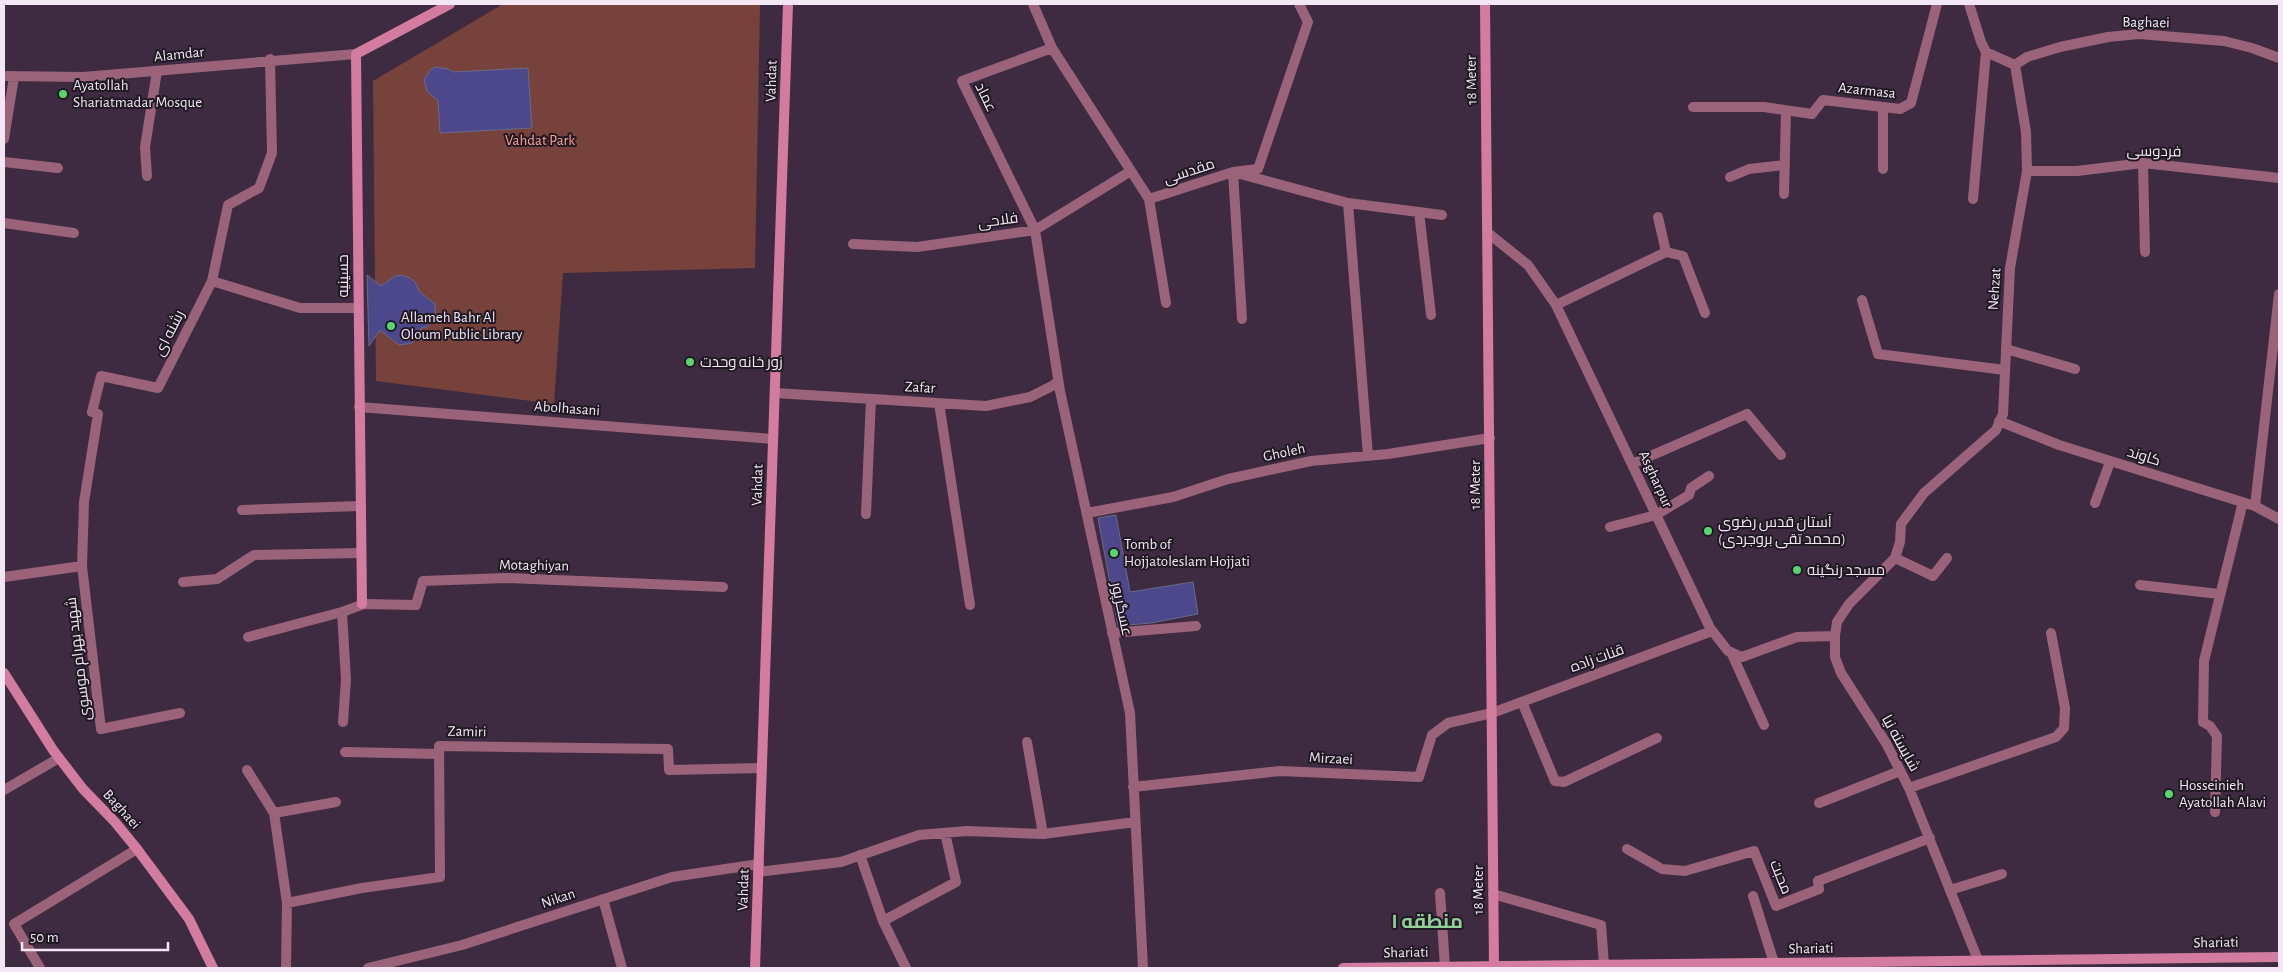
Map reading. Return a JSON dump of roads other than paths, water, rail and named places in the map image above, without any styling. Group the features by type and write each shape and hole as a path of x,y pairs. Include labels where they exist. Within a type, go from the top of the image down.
{"street":[{"path":"356,54 450,4"},
{"name":"Vahdat","path":"755,968 788,4"},
{"path":"1033,4 1052,48"},
{"path":"1242,319 1233,172 1258,169 1308,22 1299,4"},
{"name":"18 Meter","path":"1485,4 1494,967"},
{"name":"Azarmasa","path":"1786,111 1812,114 1823,100 1900,109 1911,103 1937,4"},
{"path":"1969,4 1986,52 1973,199"},
{"name":"Baghaei","path":"2015,65 2027,57 2060,47 2108,37 2139,34 2224,41 2252,48 2279,58"},
{"name":"مقدسی","path":"1052,48 1149,199 1233,172 1348,203 1442,215"},
{"name":"عماد","path":"1035,230 962,81 1052,48"},
{"path":"1986,52 2015,65"},
{"name":"Alamdar","path":"9,76 83,77 356,54"},
{"name":"حسینیه","path":"356,54 362,604"},
{"name":"رشنه ای","path":"82,566 84,502 98,414 92,412 102,376 158,388 212,281 228,205 259,188 272,153 270,60"},
{"name":"Nehzat","path":"1895,558 1900,542 1901,524 1924,493 1996,430 2003,414 2010,268 2027,171 2026,132 2015,65"},
{"path":"147,176 145,147 157,71"},
{"path":"4,139 9,76"},
{"path":"1693,106 1764,107 1786,111 1784,194"},
{"path":"1883,107 1883,169"},
{"path":"4,162 58,168"},
{"path":"2143,163 2145,252"},
{"name":"فردوسی","path":"2027,171 2077,171 2143,163 2279,178"},
{"path":"1730,177 1749,169 1785,165"},
{"name":"فلاحی","path":"853,244 917,247 1035,230 1131,171"},
{"path":"1149,199 1166,303"},
{"path":"1348,203 1368,456"},
{"path":"1419,212 1431,315"},
{"path":"1658,218 1666,252"},
{"path":"4,224 74,233"},
{"name":"عسگرپور","path":"1035,230 1058,380 1130,713 1143,968"},
{"name":"Asgharpur","path":"1488,232 1528,265 1556,305 1712,631 1731,652 1764,725"},
{"path":"1556,305 1666,252 1683,256 1705,312"},
{"path":"212,281 300,308 358,308"},
{"path":"2255,506 2279,294"},
{"path":"1862,300 1878,354 2005,370"},
{"path":"2006,349 2076,369"},
{"name":"Zafar","path":"775,393 986,406 1030,397 1054,385 1058,380"},
{"path":"866,514 871,399"},
{"path":"939,403 970,605"},
{"name":"Abolhasani","path":"359,407 773,438"},
{"path":"1632,464 1747,414 1781,456"},
{"name":"کاوند","path":"1999,422 2110,462 2255,506 2279,520"},
{"name":"Gholeh","path":"1087,513 1174,496 1228,479 1311,462 1368,456 1490,438"},
{"path":"2095,503 2110,462"},
{"path":"1610,527 1656,514 1689,495 1691,488 1709,476"},
{"path":"2215,812 2217,736 2210,726 2203,722 2204,662 2242,502"},
{"path":"242,510 360,506"},
{"path":"183,582 218,579 254,555 361,553"},
{"path":"1895,558 1933,576 1947,558"},
{"name":"شایسته نیا","path":"1895,558 1849,604 1837,622 1835,657 1841,672 1881,735 1909,788 1978,960"},
{"path":"4,577 82,566"},
{"name":"شهید بهرام موسوی","path":"82,566 101,729 180,713"},
{"name":"Motaghiyan","path":"362,604 416,605 423,581 506,578 723,586"},
{"path":"2140,585 2219,594"},
{"path":"248,637 342,612 362,604"},
{"path":"342,612 346,680 343,722"},
{"path":"1112,632 1196,626"},
{"name":"قنات زاده","path":"1492,713 1712,631"},
{"path":"1909,788 2056,737 2060,733 2064,728 2065,708 2051,633"},
{"path":"1731,652 1742,657 1797,637 1835,636"},
{"name":"Baghaei","path":"4,673 59,758 83,789 115,822 137,849 189,919 213,968"},
{"path":"1522,702 1555,781 1564,782 1657,738"},
{"name":"Mirzaei","path":"1133,787 1280,771 1419,777 1432,735 1448,723 1492,713"},
{"path":"1027,742 1044,834"},
{"name":"Zamiri","path":"287,903 362,888 440,878 439,746 668,749 669,770 762,768"},
{"path":"345,752 439,754"},
{"path":"4,790 59,758"},
{"path":"247,770 274,813 287,903 286,968"},
{"path":"1819,803 1900,771"},
{"path":"274,813 336,802"},
{"name":"Nikan","path":"368,968 462,945 672,878 758,868 841,862 919,835 966,831 1044,834 1135,822"},
{"path":"883,921 956,882 945,833"},
{"name":"محبت","path":"1627,849 1662,869 1685,871 1754,851 1776,906 1819,889 1818,881 1930,838"},
{"path":"40,968 14,924 137,849"},
{"path":"860,855 883,921 906,968"},
{"path":"1950,890 2002,874"},
{"path":"1440,893 1445,967"},
{"path":"1493,894 1601,925 1604,965"},
{"path":"1753,896 1774,963"},
{"path":"603,899 622,968"},
{"name":"Shariati","path":"1343,968 1604,965 1759,966 1774,963 1883,965 1978,960 1991,964 2279,956"}],"place":[{"name":"Ayatollah Shariatmadar Mosque","path":"63,94"},
{"name":"Allameh Bahr Al Oloum Public Library","path":"391,326"},
{"name":"زور خانه وحدت","path":"690,362"},
{"name":"آستان قدس رضوی (محمد تقی بروجردی)","path":"1708,531"},
{"name":"Tomb of Hojjatoleslam Hojjati","path":"1114,553"},
{"name":"مسجد رنگینه","path":"1797,570"},
{"name":"Hosseinieh Ayatollah Alavi","path":"2169,794"}],"district":[{"name":"منطقه ۱","path":"1427,921"}],"park label":[{"name":"Vahdat Park","path":"540,140"}]}
